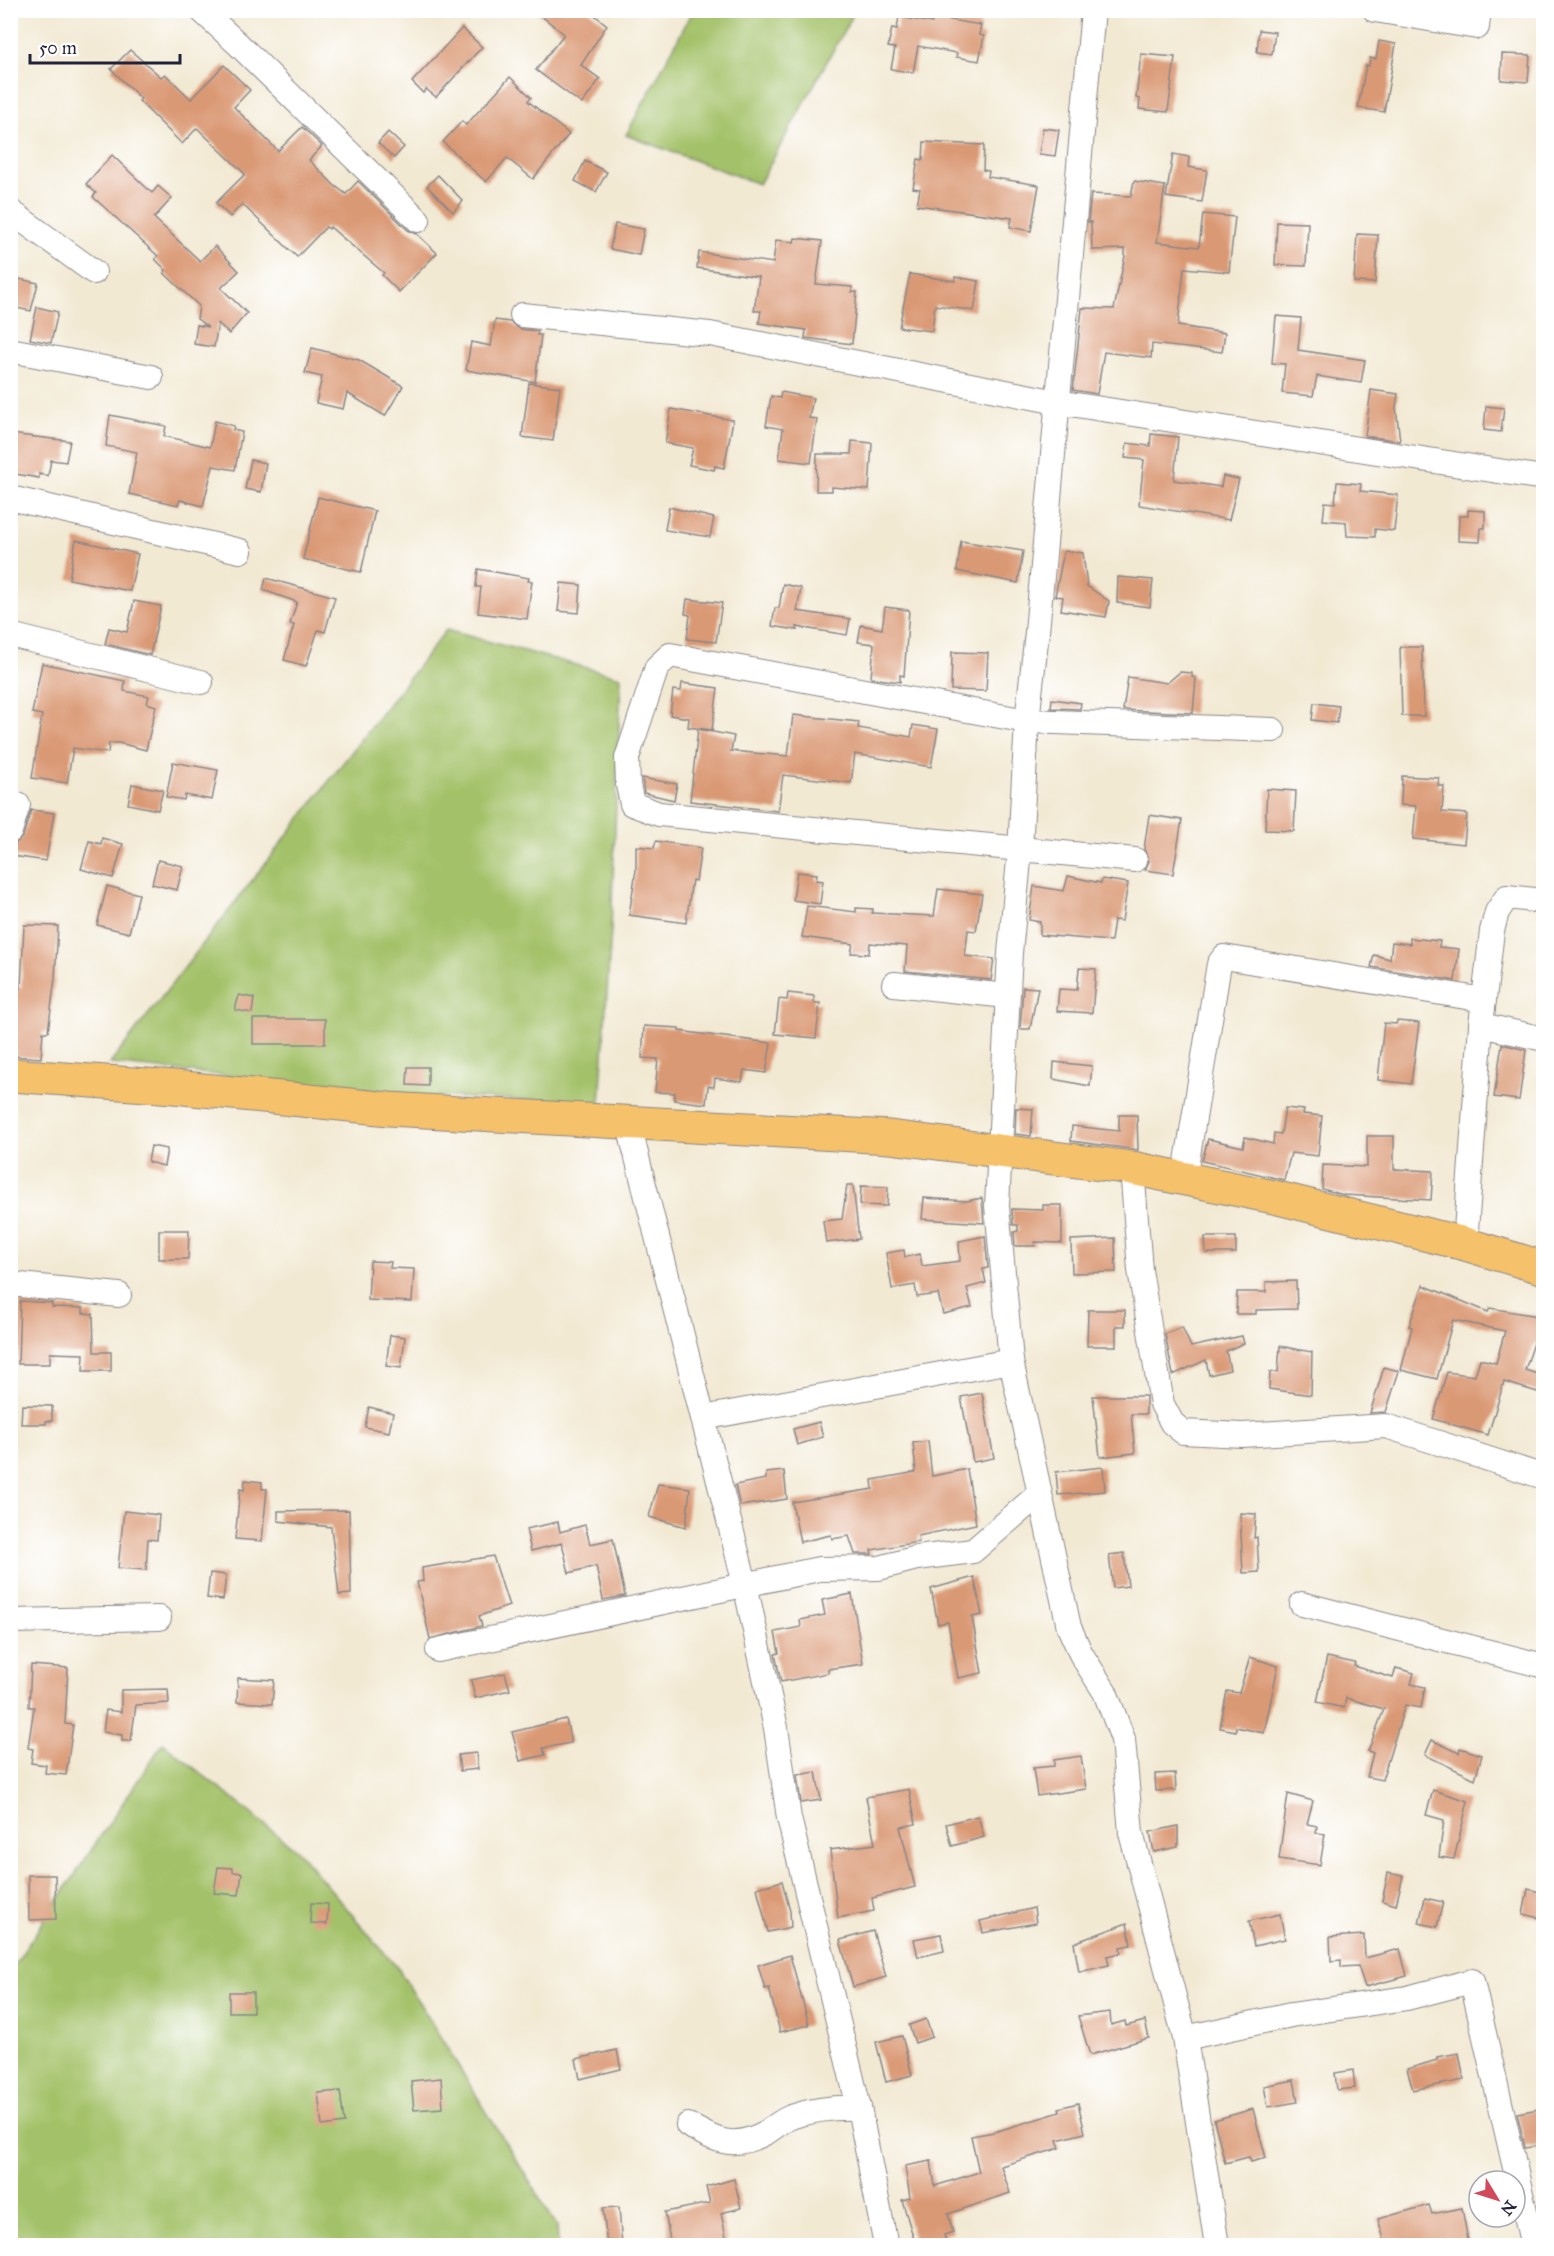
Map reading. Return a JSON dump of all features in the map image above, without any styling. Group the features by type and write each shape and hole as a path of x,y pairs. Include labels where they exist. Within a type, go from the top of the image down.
{"highway":[{"path":"10,1075 174,1087 389,1109 505,1114 797,1134 890,1137 1132,1168 1274,1197 1466,1244 1544,1268"}],"street":[{"path":"201,10 418,220"},
{"path":"1093,10 1027,721 1020,850 1007,996 997,1206 1011,1360 1039,1494 1069,1627 1081,1654 1106,1692 1120,1728 1131,1833 1185,2038 1216,2246"},
{"path":"1375,10 1477,27 1479,10"},
{"path":"10,212 94,272"},
{"path":"522,315 710,333 1057,402 1544,478"},
{"path":"10,350 151,377"},
{"path":"10,498 240,551"},
{"path":"10,635 201,682"},
{"path":"1135,860 659,814 632,804 628,785 627,758 657,667 670,655 1027,721 1273,730"},
{"path":"10,831 18,805"},
{"path":"1466,1244 1481,1025 1497,912 1507,897 1544,901"},
{"path":"1184,1180 1219,964 1224,957 1484,1000"},
{"path":"894,984 1007,996"},
{"path":"1481,1025 1544,1039"},
{"path":"628,1122 745,1584 776,1728 789,1818 860,2108 886,2246"},
{"path":"1132,1168 1141,1281 1162,1404 1172,1423 1183,1432 1242,1435 1386,1426 1544,1477"},
{"path":"10,1284 119,1295"},
{"path":"703,1418 1011,1360"},
{"path":"438,1650 819,1569 879,1568 917,1558 973,1551 1039,1494"},
{"path":"1302,1604 1544,1666"},
{"path":"10,1621 159,1618"},
{"path":"1185,2038 1291,2015 1407,1998 1472,1981 1533,2246"},
{"path":"688,2125 714,2139 740,2143 755,2138 792,2117 824,2107 860,2108"}],"green space":[{"path":"693,11 855,11 759,184 626,135"},
{"path":"446,630 621,677 611,929 600,1103 424,1096 110,1064"},
{"path":"163,1743 299,1852 399,1970 557,2226 558,2245 11,2246 11,1970"}],"building":[{"path":"534,10 588,10 607,25 581,65 600,79 582,104 536,70 564,34"},
{"path":"899,17 932,23 933,17 981,25 979,35 984,36 979,61 956,57 957,53 918,46 913,73 891,69 895,48 888,47 892,28 897,29"},
{"path":"462,28 482,47 436,97 426,89 423,93 412,82"},
{"path":"1259,30 1275,32 1272,54 1257,52"},
{"path":"1379,41 1396,44 1384,112 1358,108 1366,65 1369,66 1370,58 1376,59"},
{"path":"130,50 161,77 165,74 191,99 224,65 250,90 234,107 278,151 302,127 322,146 309,160 334,185 346,194 358,181 408,230 417,234 437,253 399,292 382,275 384,273 330,227 329,229 326,227 297,257 242,204 230,217 216,203 245,174 197,128 182,144 139,101 141,99 111,69"},
{"path":"1141,54 1175,57 1168,112 1139,109 1140,99 1136,98"},
{"path":"1502,54 1530,55 1528,82 1501,80"},
{"path":"510,77 531,97 528,101 569,134 533,179 507,158 486,182 443,142 462,121 466,125"},
{"path":"1043,128 1059,130 1055,156 1039,154"},
{"path":"388,132 404,147 394,158 378,143"},
{"path":"924,142 984,145 983,170 989,171 988,177 1039,185 1031,231 1010,227 1012,218 917,205 920,189 913,188 918,159 923,160"},
{"path":"1173,154 1189,157 1188,167 1207,170 1202,202 1166,197"},
{"path":"112,155 152,193 158,186 172,198 154,218 200,261 215,246 239,271 221,288 247,313 229,334 218,323 214,347 194,344 197,325 208,327 197,319 199,306 164,273 166,270 155,259 158,256 93,197 96,193 86,184"},
{"path":"585,161 607,172 596,192 575,181"},
{"path":"438,175 463,201 453,212 427,186"},
{"path":"1134,181 1165,186 1157,242 1199,247 1203,214 1235,217 1229,272 1184,268 1178,326 1225,333 1222,352 1152,344 1151,358 1104,352 1097,394 1073,390 1082,308 1114,309 1125,256 1125,249 1092,250 1091,222 1088,222 1091,194 1131,196"},
{"path":"1277,222 1308,223 1306,266 1275,265"},
{"path":"615,224 644,229 639,255 610,249"},
{"path":"1357,234 1378,235 1375,283 1354,282"},
{"path":"795,238 822,241 816,284 852,287 852,292 857,292 852,344 805,338 806,330 759,323 761,311 754,311 759,277 697,268 699,252 773,263 776,240 794,242"},
{"path":"910,274 955,281 955,277 979,281 974,311 935,305 932,331 899,327"},
{"path":"10,277 38,283 31,311 10,307"},
{"path":"37,307 58,312 51,343 30,339"},
{"path":"1276,316 1301,318 1298,350 1365,360 1361,383 1317,376 1313,396 1282,393 1285,364 1272,363"},
{"path":"495,320 510,322 520,329 538,331 537,335 541,335 535,382 466,370 471,342 491,346"},
{"path":"312,348 359,360 403,386 385,416 347,393 343,409 316,403 322,377 305,373"},
{"path":"529,383 560,387 553,441 522,437"},
{"path":"1371,390 1398,394 1396,407 1400,441 1365,436"},
{"path":"781,392 813,398 809,418 817,419 811,463 779,459 783,429 766,426 771,396 780,398"},
{"path":"1486,406 1504,408 1501,432 1484,430"},
{"path":"671,409 733,420 724,468 715,466 714,470 689,465 693,448 665,443"},
{"path":"110,415 166,426 164,436 210,447 215,421 234,426 233,430 242,432 235,470 213,466 203,506 180,500 178,505 129,494 137,452 106,446"},
{"path":"10,434 70,441 66,462 51,460 48,476 39,474 39,478 10,473"},
{"path":"1151,434 1178,437 1174,480 1221,487 1223,476 1239,479 1229,520 1139,505 1144,460 1125,458 1127,443 1150,446"},
{"path":"852,441 872,443 869,490 832,487 832,491 816,491 817,454 851,454"},
{"path":"251,460 266,463 261,492 245,489"},
{"path":"1337,482 1361,484 1360,491 1398,495 1394,531 1375,529 1375,537 1347,536 1346,522 1323,520 1325,502 1335,503"},
{"path":"318,497 375,511 361,572 303,559"},
{"path":"669,507 714,518 710,537 665,530"},
{"path":"1468,510 1485,511 1485,528 1481,528 1480,542 1458,541 1459,516 1468,516"},
{"path":"76,540 138,554 130,591 69,579"},
{"path":"961,541 1023,551 1018,583 957,571"},
{"path":"1064,551 1083,553 1087,586 1109,601 1106,617 1061,610 1063,597 1055,596"},
{"path":"478,569 529,578 528,581 532,581 527,619 478,613 481,587 476,587"},
{"path":"1118,577 1153,580 1150,607 1117,603"},
{"path":"266,578 335,597 325,632 318,630 306,666 284,660 294,625 290,624 297,602 263,590"},
{"path":"561,583 581,585 579,613 558,611"},
{"path":"783,584 801,588 797,611 850,619 847,635 797,627 797,630 772,626 775,608 779,608"},
{"path":"687,599 722,603 716,642 687,639 690,615 685,614"},
{"path":"134,601 161,606 150,655 105,644 109,628 127,632"},
{"path":"885,607 909,610 904,676 900,675 900,682 871,678 874,644 858,642 861,625 882,629"},
{"path":"1400,647 1422,647 1424,716 1402,716"},
{"path":"952,652 988,653 986,691 951,690"},
{"path":"42,663 125,681 124,691 149,696 147,703 156,706 146,750 119,743 109,743 108,753 73,748 67,783 32,778 42,715 32,713"},
{"path":"1180,672 1192,673 1192,677 1196,678 1193,713 1123,710 1128,677 1167,683"},
{"path":"682,683 718,688 712,730 688,727 689,718 670,715 673,690 681,691"},
{"path":"1052,699 1081,703 1080,709 1051,708"},
{"path":"1314,703 1339,706 1337,723 1312,720"},
{"path":"793,715 859,722 858,728 911,737 913,725 938,729 931,767 855,754 851,783 783,775 778,811 690,801 698,729 734,736 731,751 788,756"},
{"path":"173,762 218,770 212,800 185,795 184,800 166,797"},
{"path":"1402,776 1439,778 1438,786 1444,786 1442,812 1467,814 1464,844 1413,839 1416,806 1401,805"},
{"path":"642,778 677,784 674,800 644,793"},
{"path":"132,784 163,790 158,810 128,804"},
{"path":"1267,789 1296,791 1294,831 1265,830"},
{"path":"31,810 54,813 46,861 13,856 15,844 23,836"},
{"path":"1149,815 1182,820 1173,874 1145,870 1149,861 1144,849"},
{"path":"102,838 123,844 113,878 81,869 89,841 101,844"},
{"path":"656,841 701,848 696,881 692,880 686,923 629,915 636,870 636,846 654,848"},
{"path":"158,860 183,866 177,890 152,884"},
{"path":"797,872 817,874 816,880 823,881 820,904 793,900"},
{"path":"1068,876 1101,883 1102,879 1128,883 1122,921 1114,920 1111,941 1040,935 1040,922 1029,920 1034,886 1064,891"},
{"path":"107,886 139,894 129,933 97,925"},
{"path":"938,889 982,894 976,931 968,930 965,956 994,959 991,980 905,971 907,946 870,943 869,954 851,953 853,944 802,937 807,906 856,912 856,908 873,909 872,913 934,916"},
{"path":"24,925 58,926 55,978 48,1032 43,1032 41,1058 10,1056 10,987 21,988"},
{"path":"1410,938 1440,941 1439,947 1459,949 1455,981 1371,967 1374,955 1390,959 1392,942 1410,944"},
{"path":"1079,968 1096,969 1092,1013 1057,1011 1059,989 1077,990"},
{"path":"1023,987 1038,988 1030,1029 1020,1029"},
{"path":"788,993 814,996 814,1003 820,1003 816,1038 775,1034 779,999 787,1000"},
{"path":"239,995 254,998 252,1013 235,1010"},
{"path":"253,1019 325,1019 325,1044 253,1044"},
{"path":"1397,1021 1419,1023 1411,1084 1378,1080 1384,1023 1396,1024"},
{"path":"644,1026 679,1028 679,1031 771,1043 766,1073 744,1070 742,1082 715,1078 714,1087 708,1086 706,1104 674,1100 675,1093 655,1092 658,1059 642,1058"},
{"path":"1502,1044 1526,1050 1519,1100 1494,1097"},
{"path":"1054,1062 1092,1066 1090,1086 1053,1079"},
{"path":"408,1067 428,1067 428,1086 407,1085"},
{"path":"1016,1108 1033,1109 1031,1136 1015,1134"},
{"path":"1285,1108 1304,1110 1303,1114 1322,1116 1318,1156 1291,1153 1284,1180 1202,1161 1208,1139 1243,1147 1245,1137 1273,1144 1274,1133 1281,1134"},
{"path":"1119,1115 1137,1115 1138,1150 1071,1141 1072,1126 1119,1131"},
{"path":"1367,1136 1394,1136 1394,1169 1433,1171 1431,1200 1344,1195 1322,1189 1323,1165 1367,1167"},
{"path":"151,1146 167,1149 164,1166 148,1162"},
{"path":"847,1185 853,1185 859,1239 826,1243 823,1221 842,1219"},
{"path":"861,1186 888,1187 887,1206 860,1205"},
{"path":"924,1198 967,1201 982,1198 984,1223 922,1219"},
{"path":"1043,1205 1062,1205 1062,1243 1035,1242 1035,1246 1015,1246 1014,1232 1018,1231 1018,1225 1013,1225 1012,1209 1043,1210"},
{"path":"159,1230 189,1230 188,1259 159,1259"},
{"path":"985,1236 988,1268 983,1269 986,1283 967,1288 972,1307 943,1314 938,1294 917,1297 915,1285 892,1289 886,1253 904,1250 905,1257 920,1254 922,1266 960,1261 959,1241"},
{"path":"1205,1237 1236,1237 1236,1253 1206,1253"},
{"path":"1115,1238 1116,1272 1072,1273 1071,1240"},
{"path":"370,1261 391,1262 390,1268 414,1269 412,1302 368,1300"},
{"path":"1296,1281 1297,1309 1256,1310 1256,1314 1236,1314 1237,1292 1266,1292 1266,1282"},
{"path":"1423,1285 1488,1312 1490,1308 1544,1317 1544,1345 1534,1343 1525,1370 1544,1376 1544,1394 1504,1382 1488,1435 1433,1419 1447,1372 1475,1376 1480,1359 1496,1363 1505,1331 1453,1320 1437,1379 1401,1370 1412,1327 1409,1326"},
{"path":"20,1301 52,1303 52,1307 83,1308 83,1313 93,1314 94,1352 111,1352 111,1371 83,1371 84,1354 50,1353 50,1364 18,1364"},
{"path":"1088,1310 1125,1310 1125,1326 1116,1326 1116,1346 1087,1346"},
{"path":"1182,1327 1191,1347 1242,1336 1244,1343 1226,1351 1230,1370 1209,1375 1206,1360 1173,1375 1165,1334"},
{"path":"390,1335 405,1337 401,1368 386,1366"},
{"path":"1280,1346 1312,1352 1311,1395 1269,1389 1270,1372 1278,1372"},
{"path":"1384,1367 1399,1371 1386,1412 1370,1413"},
{"path":"982,1393 994,1458 973,1462 961,1397"},
{"path":"1093,1396 1146,1396 1146,1414 1131,1414 1135,1453 1100,1457"},
{"path":"22,1405 52,1406 52,1421 46,1421 46,1424 21,1424"},
{"path":"369,1407 393,1413 389,1432 365,1427"},
{"path":"819,1422 823,1437 797,1445 793,1429"},
{"path":"928,1441 932,1476 967,1469 976,1524 918,1536 919,1542 871,1550 872,1554 855,1554 849,1536 832,1539 831,1535 800,1542 792,1502 873,1489 872,1480 916,1472 913,1443"},
{"path":"1103,1467 1105,1491 1058,1495 1056,1472"},
{"path":"784,1471 787,1499 740,1506 735,1485 766,1479 766,1473"},
{"path":"245,1480 262,1482 262,1489 267,1489 262,1541 235,1539 240,1489 244,1490"},
{"path":"658,1484 690,1488 686,1527 649,1517"},
{"path":"349,1510 351,1594 339,1595 331,1527 278,1521 278,1511"},
{"path":"124,1511 159,1515 157,1540 148,1539 146,1570 118,1568"},
{"path":"1240,1513 1256,1514 1254,1538 1257,1537 1259,1572 1243,1573"},
{"path":"558,1522 560,1532 585,1525 590,1544 613,1539 625,1596 603,1600 596,1566 569,1573 562,1543 531,1551 526,1529"},
{"path":"1124,1553 1128,1586 1113,1588 1109,1555"},
{"path":"493,1556 509,1606 479,1616 482,1626 430,1639 417,1582 423,1581 422,1568"},
{"path":"210,1573 226,1575 223,1600 207,1598"},
{"path":"974,1577 982,1615 972,1617 982,1673 958,1678 948,1622 938,1624 931,1589"},
{"path":"852,1594 863,1664 828,1669 828,1673 781,1682 775,1654 779,1653 775,1632 801,1627 800,1620 825,1615 822,1600"},
{"path":"1250,1657 1278,1666 1264,1733 1236,1727 1236,1731 1220,1728 1227,1691 1239,1693"},
{"path":"1327,1657 1355,1663 1354,1666 1393,1678 1396,1668 1414,1673 1411,1684 1425,1687 1421,1708 1405,1705 1382,1780 1367,1777 1373,1753 1368,1751 1384,1709 1346,1698 1344,1708 1317,1702"},
{"path":"31,1665 68,1668 65,1724 73,1725 66,1775 45,1773 46,1765 31,1763 33,1749 28,1748 34,1707 29,1707"},
{"path":"505,1673 510,1690 475,1698 471,1680"},
{"path":"238,1678 274,1680 272,1704 237,1702"},
{"path":"168,1689 169,1703 136,1705 131,1741 122,1741 122,1735 103,1732 106,1710 121,1712 121,1690"},
{"path":"566,1719 571,1743 543,1748 545,1755 520,1761 512,1732"},
{"path":"1432,1740 1459,1753 1460,1748 1482,1755 1475,1779 1425,1755"},
{"path":"476,1753 478,1769 460,1771 458,1755"},
{"path":"1081,1756 1086,1789 1037,1796 1033,1768 1054,1766 1054,1760"},
{"path":"816,1772 821,1800 801,1803 797,1775"},
{"path":"1175,1773 1176,1790 1156,1791 1155,1774"},
{"path":"909,1789 916,1824 900,1827 915,1887 872,1898 874,1911 838,1918 830,1850 875,1844 866,1797"},
{"path":"1433,1790 1468,1801 1454,1859 1439,1857 1444,1820 1426,1815"},
{"path":"1288,1794 1313,1801 1307,1824 1317,1826 1316,1833 1325,1834 1320,1865 1279,1859"},
{"path":"978,1816 984,1837 952,1846 946,1824"},
{"path":"1178,1826 1178,1847 1154,1852 1150,1832"},
{"path":"218,1867 233,1868 233,1872 242,1873 239,1895 214,1893"},
{"path":"1388,1873 1403,1876 1396,1905 1382,1901"},
{"path":"28,1875 55,1875 56,1919 29,1920"},
{"path":"782,1881 790,1911 791,1927 768,1932 757,1888"},
{"path":"1528,1889 1544,1893 1544,1919 1523,1914"},
{"path":"1425,1898 1443,1902 1437,1927 1419,1923"},
{"path":"311,1903 328,1904 327,1924 310,1923"},
{"path":"1034,1908 1036,1923 983,1933 980,1921"},
{"path":"1280,1914 1285,1939 1254,1946 1249,1921"},
{"path":"1127,1923 1131,1945 1120,1947 1121,1953 1107,1956 1109,1965 1079,1972 1074,1943"},
{"path":"873,1931 886,1977 853,1987 840,1940"},
{"path":"941,1934 944,1951 918,1957 914,1939"},
{"path":"1364,1935 1365,1958 1400,1949 1407,1976 1365,1987 1358,1966 1341,1967 1341,1960 1331,1961 1330,1937"},
{"path":"790,1955 809,2025 780,2032 769,1988 765,1989 758,1965"},
{"path":"229,1992 253,1992 253,2012 229,2012"},
{"path":"1110,2012 1111,2025 1125,2021 1126,2026 1145,2021 1149,2038 1090,2055 1078,2016"},
{"path":"926,2019 932,2037 915,2043 909,2025"},
{"path":"902,2036 912,2075 886,2082 876,2042"},
{"path":"617,2050 621,2069 580,2079 576,2059"},
{"path":"1459,2053 1464,2080 1413,2090 1407,2069 1437,2060 1437,2057"},
{"path":"1353,2070 1355,2088 1337,2090 1335,2073"},
{"path":"441,2078 443,2108 414,2110 411,2081"},
{"path":"1294,2080 1298,2102 1268,2107 1264,2086"},
{"path":"340,2091 344,2123 322,2126 318,2093"},
{"path":"1078,2103 1085,2133 1057,2140 1060,2148 1001,2166 1010,2193 948,2214 953,2232 944,2235 947,2246 916,2246 902,2200 910,2198 905,2166 931,2161 935,2186 979,2172 971,2136 994,2132 1060,2112 1059,2108"},
{"path":"1544,2108 1544,2145 1525,2148 1517,2113"},
{"path":"1253,2109 1266,2158 1251,2162 1249,2157 1225,2163 1214,2120"},
{"path":"734,2179 741,2208 721,2213 728,2246 671,2246 665,2212 710,2203 706,2187"},
{"path":"1429,2205 1432,2214 1462,2208 1469,2246 1386,2246 1378,2219"},
{"path":"619,2207 622,2246 607,2246 603,2208"}]}
